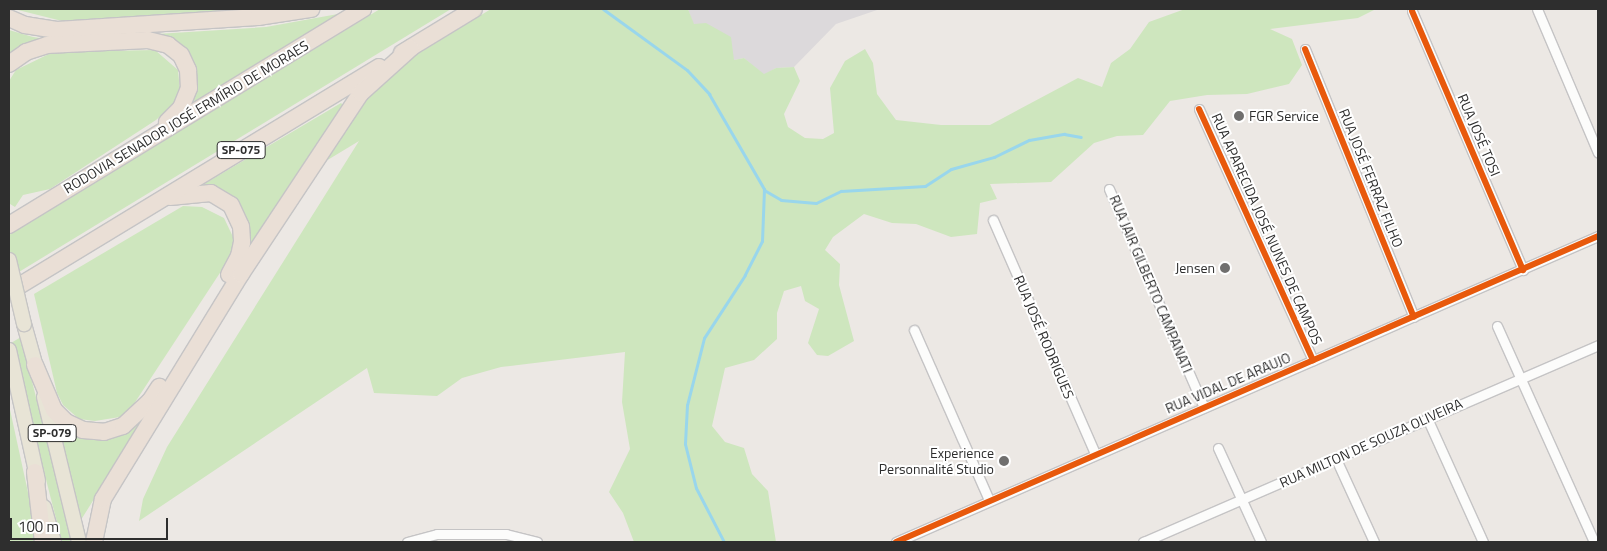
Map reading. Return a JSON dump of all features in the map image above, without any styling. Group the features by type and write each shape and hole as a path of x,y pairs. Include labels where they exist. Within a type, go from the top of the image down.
{"highway":[{"path":"9,18 26,25 57,30 258,17 311,9"},
{"name":"RODOVIA SENADOR JOSÉ ERMÍRIO DE MORAES","path":"9,225 363,9"},
{"name":"SP-075","path":"9,292 474,9"},
{"path":"9,64 26,52 54,44 148,40 173,48 188,70 189,88 181,108 148,140"},
{"path":"94,542 103,499 282,210 361,93 411,48"},
{"path":"35,365 54,410 66,422 83,430 104,432 123,426 150,401 234,268 242,242 237,216 224,199 211,193 191,193 160,199"},
{"path":"35,472 43,542"}],"main road":[{"name":"SP-079","path":"9,260 80,542"},
{"name":"SP-079","path":"9,350 35,472 54,542"}],"street":[{"path":"1537,9 1598,153"},
{"name":"RUA JOSÉ TOSI","path":"1412,11 1523,270"},
{"name":"RUA JOSÉ FERRAZ FILHO","path":"1305,49 1414,316"},
{"name":"RUA APARECIDA JOSÉ NUNES DE CAMPOS","path":"1199,108 1313,360"},
{"name":"RUA JAIR GILBERTO CAMPANATI","path":"1109,189 1204,408"},
{"name":"RUA JOSÉ RODRIGUES","path":"993,220 1095,454"},
{"name":"RUA VIDAL DE ARAUJO","path":"896,542 1598,236"},
{"path":"1497,326 1594,542"},
{"path":"914,330 989,500"},
{"name":"RUA MILTON DE SOUZA OLIVEIRA","path":"1143,542 1598,345"},
{"path":"1427,418 1483,542"},
{"path":"1218,448 1261,542"},
{"path":"1336,459 1374,542"},
{"path":"407,542 437,534 506,534 537,542"}],"shaded area":[{"path":"688,9 880,9 836,24 794,67 776,68 764,75 744,58 734,60 693,24"}],"green space":[{"path":"14,9 271,9 62,21"},
{"path":"380,9 451,9 9,278 9,235"},
{"path":"491,9 688,9 694,24 706,23 731,37 734,60 744,58 764,74 776,68 794,67 800,81 784,114 788,127 805,138 823,139 834,133 830,88 845,61 865,49 873,63 877,94 896,120 941,125 990,125 1078,78 1102,87 1111,63 1130,49 1149,22 1185,9 1376,9 1358,18 1270,29 1292,39 1302,65 1289,84 1247,94 1207,95 1170,101 1143,135 1117,136 1094,143 1051,182 990,184 997,199 980,203 977,234 951,237 916,224 892,223 864,214 833,237 825,250 840,264 839,285 854,341 828,356 817,355 808,343 819,309 805,301 801,286 784,291 777,313 777,339 754,360 725,368 712,426 725,442 744,448 752,474 768,491 776,542 634,542 623,513 609,492 630,449 622,402 625,352 501,367 462,378 437,396 374,393 367,368 139,521 143,499 167,447 359,141 316,167 374,90 406,61"},
{"path":"338,14 191,105 197,84 193,70 141,35 266,27"},
{"path":"9,30 33,37 47,39 9,62"},
{"path":"155,50 178,70 180,91 173,105 156,120 50,189 23,195 15,207 10,204 9,81 16,70 53,52"},
{"path":"341,103 343,105 240,267 246,229 199,187"},
{"path":"183,206 202,207 224,218 234,239 233,253 126,416 95,421 79,419 63,405 57,393 34,294"},
{"path":"21,337 72,542 62,542 11,343"},
{"path":"155,402 79,523 58,425 84,436"},
{"path":"9,405 36,529 36,542 9,542"}],"waterway":[{"path":"603,9 687,70 709,94 764,189 762,241 745,275 704,338 687,405 685,444 696,488 724,542"},
{"path":"764,190 781,200 816,203 841,191 925,186 951,169 994,157 1029,140 1064,134 1081,137"}],"cycle path":[{"path":"1412,11 1523,270"},
{"path":"1305,49 1414,317"},
{"path":"1199,109 1313,360"},
{"path":"896,542 1598,236"}],"place":[{"name":"FGR Service","path":"1239,116"},
{"name":"Jensen","path":"1225,268"},
{"name":"Experience Personnalité Studio","path":"1004,461"}]}
